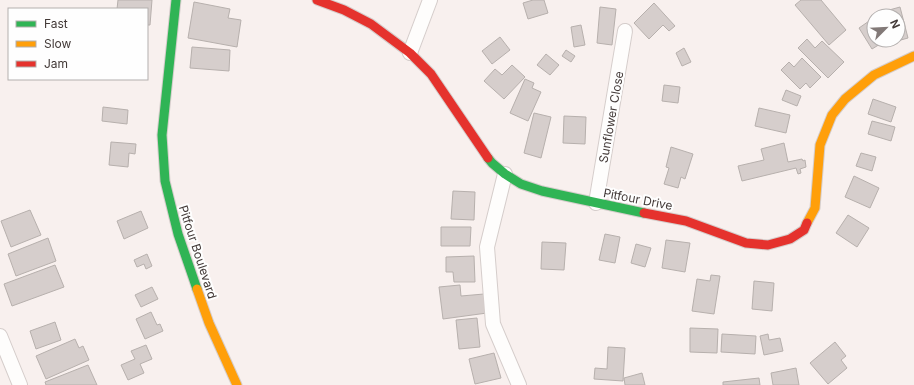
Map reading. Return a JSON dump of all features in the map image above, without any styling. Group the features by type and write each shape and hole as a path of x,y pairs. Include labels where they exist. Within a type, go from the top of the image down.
{"street":[{"name":"Pitfour Boulevard","path":"176,0 162,135 165,181 178,234 209,323 237,385"},
{"name":"Pitfour Drive","path":"317,0 344,10 371,24 410,53 430,74 492,163 505,174 521,184 542,191 686,221 746,242 768,245 790,239 804,230 815,208 820,145 832,114 845,99 874,75 914,56"},
{"path":"410,53 430,0"},
{"name":"Sunflower Close","path":"596,203 625,31"},
{"path":"505,174 487,247 493,324 519,385"},
{"path":"0,336 20,385"}],"building":[{"path":"118,0 152,0 150,25 148,25 148,8 117,8"},
{"path":"533,0 544,0 548,13 528,19 523,3"},
{"path":"801,0 821,0 846,30 829,45 795,5"},
{"path":"194,2 230,9 228,18 241,20 237,47 188,38"},
{"path":"654,3 675,26 669,31 663,25 649,39 634,23"},
{"path":"600,7 616,9 612,45 597,43"},
{"path":"866,23 866,39 859,28"},
{"path":"581,25 585,45 574,47 571,27"},
{"path":"500,37 510,50 492,64 482,51"},
{"path":"807,39 815,48 822,41 844,62 828,78 798,48"},
{"path":"192,47 230,50 229,71 190,68"},
{"path":"684,48 691,62 682,66 676,53"},
{"path":"566,50 575,56 571,62 562,56"},
{"path":"546,54 559,65 550,75 537,65"},
{"path":"802,58 821,77 810,88 806,83 800,89 781,70 789,62 794,67"},
{"path":"512,65 525,77 504,99 484,81 495,69 502,75"},
{"path":"525,79 534,83 532,88 541,92 528,121 510,113"},
{"path":"664,85 680,87 678,103 662,101"},
{"path":"786,90 801,96 797,106 782,100"},
{"path":"873,99 896,107 891,122 868,114"},
{"path":"103,107 128,110 127,124 102,121"},
{"path":"759,108 790,115 786,133 755,126"},
{"path":"534,113 551,117 541,158 524,153"},
{"path":"564,116 586,117 585,144 563,143"},
{"path":"872,121 895,127 891,141 868,134"},
{"path":"111,142 136,144 135,154 129,153 128,167 109,165"},
{"path":"784,143 788,162 802,159 803,161 805,160 806,167 800,169 801,173 798,174 796,168 742,181 738,166 764,160 761,149"},
{"path":"671,147 693,154 685,179 681,177 678,188 664,184 669,168 666,167"},
{"path":"861,153 876,157 872,171 856,166"},
{"path":"854,176 879,188 870,208 845,197"},
{"path":"453,191 475,192 474,220 451,219"},
{"path":"30,210 41,235 11,247 1,221"},
{"path":"141,211 148,228 124,239 117,221"},
{"path":"848,215 869,228 857,247 836,233"},
{"path":"441,227 471,227 470,246 441,246"},
{"path":"605,234 620,237 615,263 599,260"},
{"path":"48,238 56,261 16,276 8,254"},
{"path":"666,240 690,243 685,272 662,268"},
{"path":"542,242 566,243 564,270 541,269"},
{"path":"636,244 651,248 645,267 631,263"},
{"path":"147,254 152,266 146,269 144,264 137,267 134,260"},
{"path":"474,256 475,282 454,282 453,272 446,272 446,257"},
{"path":"55,265 64,287 12,306 4,284"},
{"path":"711,275 720,276 714,314 692,311 697,279 710,281"},
{"path":"754,281 774,283 772,311 752,309"},
{"path":"460,285 461,296 484,294 487,313 443,319 439,287"},
{"path":"152,287 158,299 141,307 135,295"},
{"path":"151,312 157,325 160,324 163,331 145,339 136,319"},
{"path":"477,318 480,347 459,349 456,320"},
{"path":"55,322 61,340 36,349 30,331"},
{"path":"690,328 718,329 717,353 690,352"},
{"path":"722,334 756,336 755,354 721,352"},
{"path":"768,334 769,340 780,338 783,351 764,355 760,336"},
{"path":"75,339 79,348 83,346 89,360 46,379 36,356"},
{"path":"835,342 846,356 841,360 847,368 828,384 810,363"},
{"path":"146,345 152,359 140,364 144,373 128,380 121,365 135,359 131,351"},
{"path":"608,347 625,348 623,381 594,379 595,368 607,369"},
{"path":"494,353 501,378 475,384 469,359"},
{"path":"88,365 97,385 46,385 45,382"},
{"path":"796,368 799,385 773,385 771,373"},
{"path":"642,373 645,385 625,385 624,378"},
{"path":"759,378 760,385 723,385 723,382"}],"traffic: fast":[{"path":"176,0 162,135 165,181 178,234 197,289"},
{"path":"488,158 505,174 521,184 542,191 644,213"}],"traffic: slow":[{"path":"807,223 815,208 820,145 832,115 845,99 874,75 914,56"},
{"path":"197,289 209,323 237,385"}],"traffic: jam":[{"path":"317,0 344,10 371,24 410,53 431,74 488,158"},
{"path":"644,213 686,221 746,243 768,245 790,239 804,230 807,223"}]}
